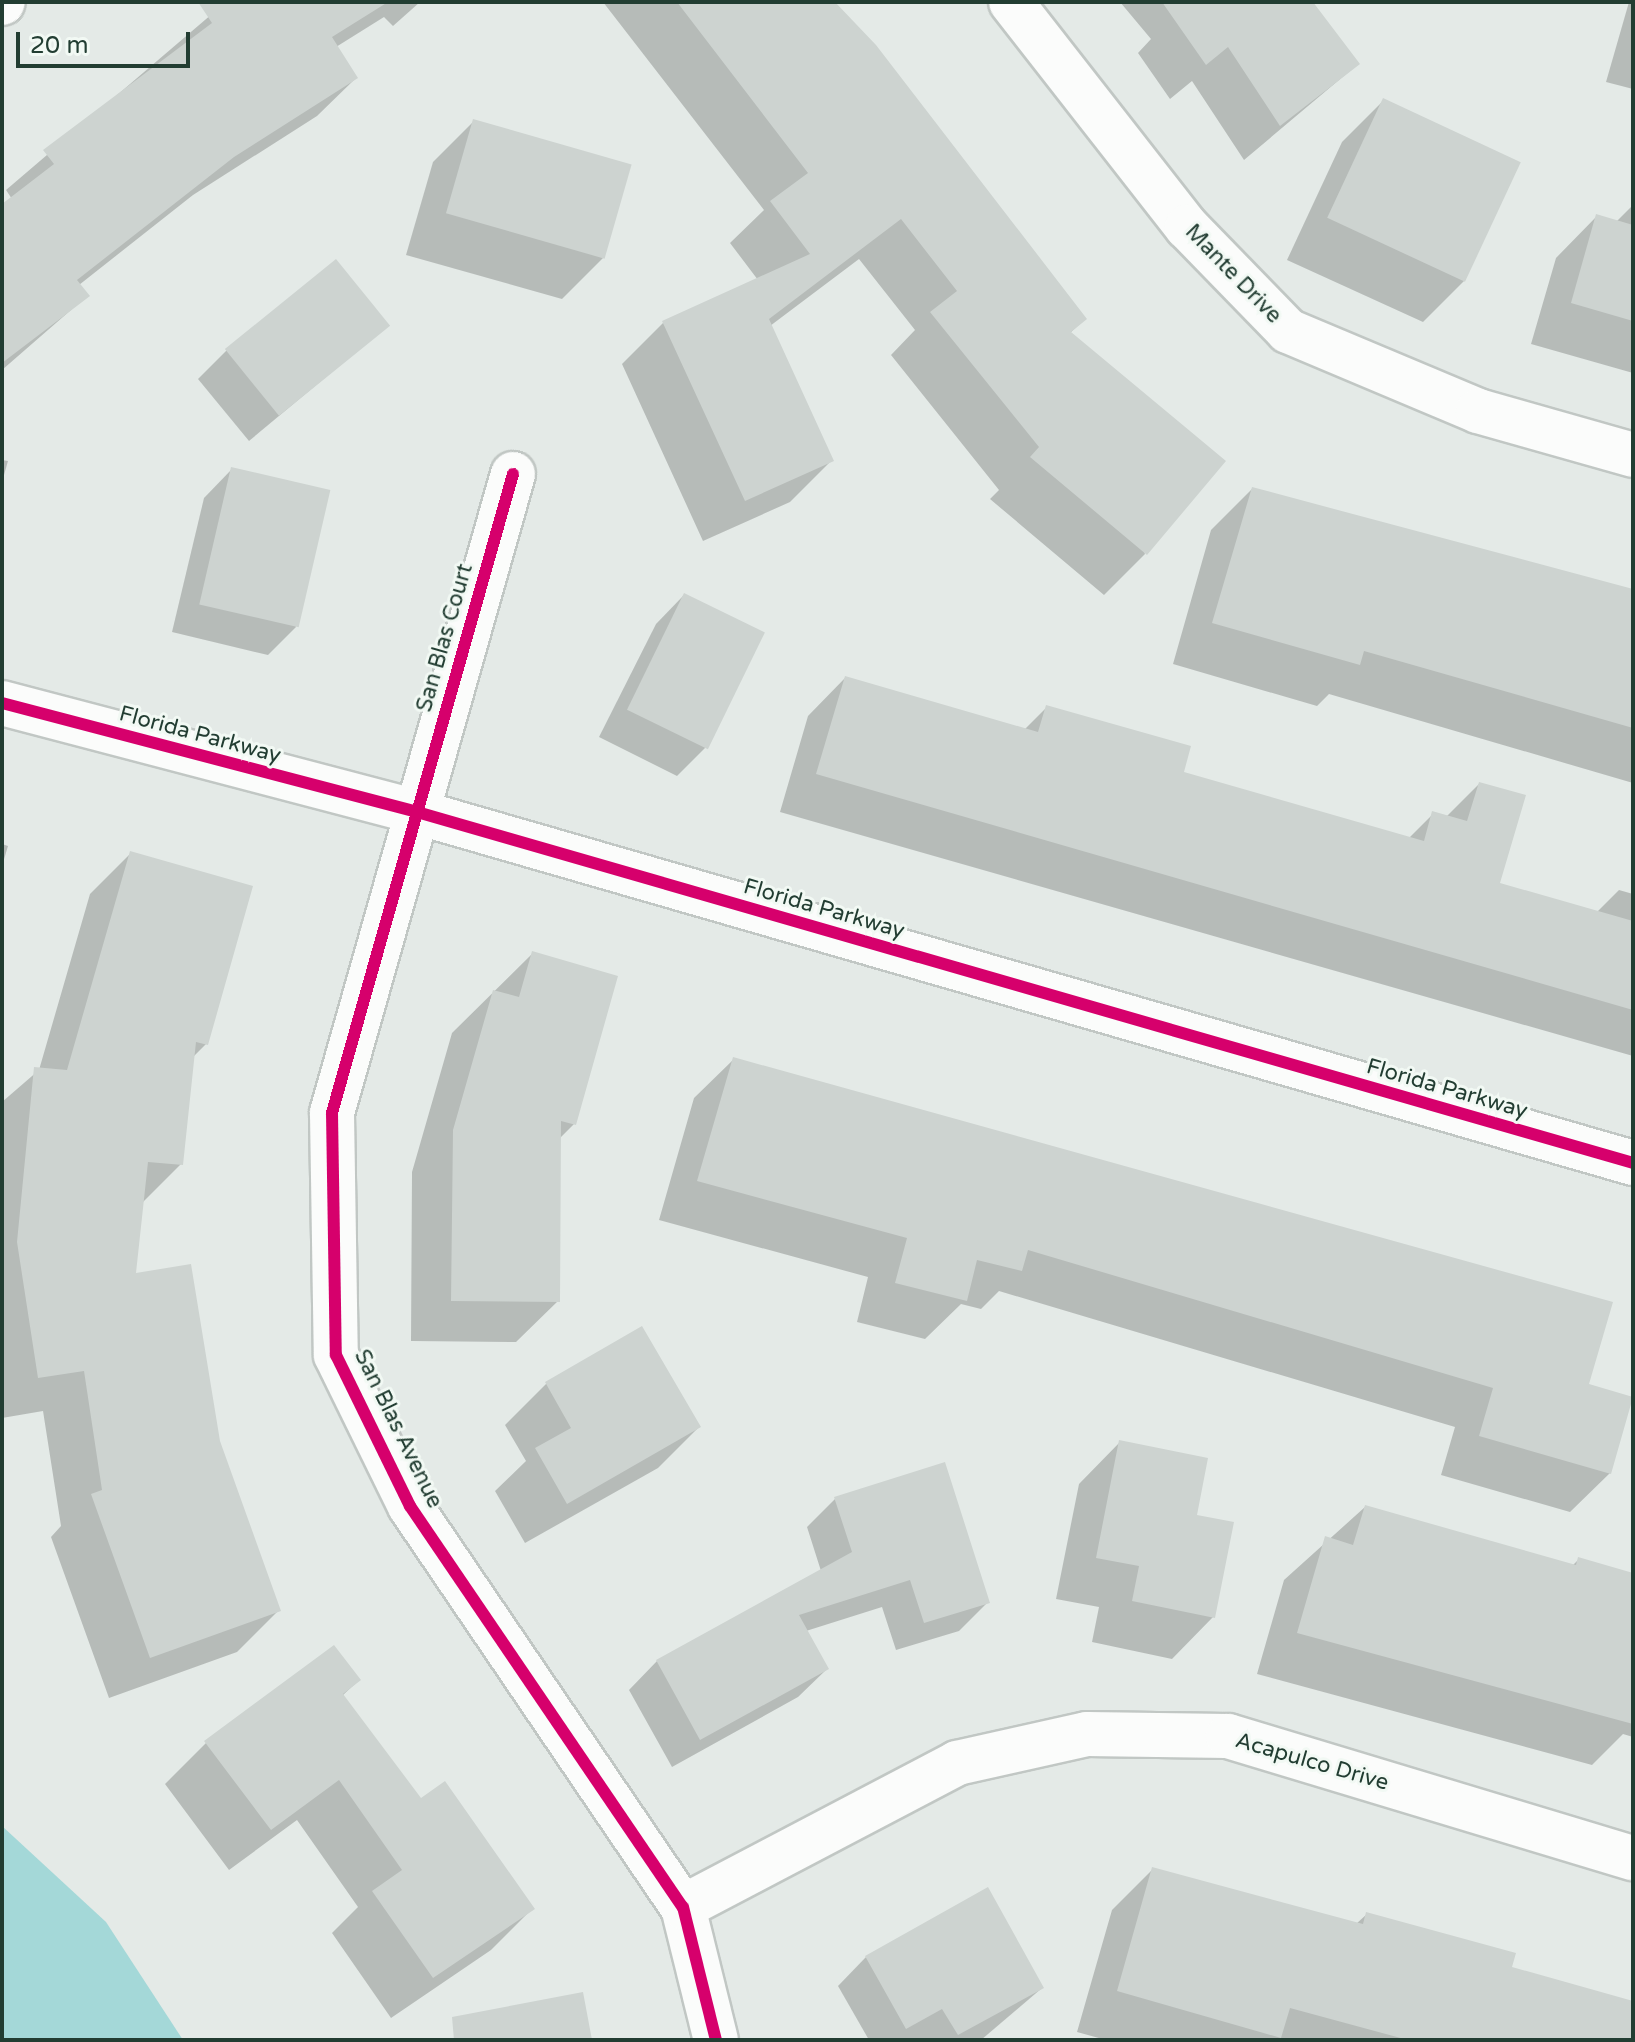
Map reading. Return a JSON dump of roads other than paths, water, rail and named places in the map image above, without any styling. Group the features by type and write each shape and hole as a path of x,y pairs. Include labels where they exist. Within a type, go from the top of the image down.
{"street":[{"name":"Mante Drive","path":"1011,2 1187,227 1288,331 1478,411 1633,455"},
{"name":"San Blas Court","path":"417,812 513,474"},
{"name":"Florida Parkway","path":"2,703 417,812 1633,1163"},
{"name":"San Blas Avenue","path":"417,812 332,1113 336,1355 410,1506 683,1907 716,2040"},
{"name":"Acapulco Drive","path":"683,1907 957,1763 1087,1734 1228,1736 1633,1858"}],"water":[{"path":"2,1826 106,1922 183,2040 2,2040"}]}
